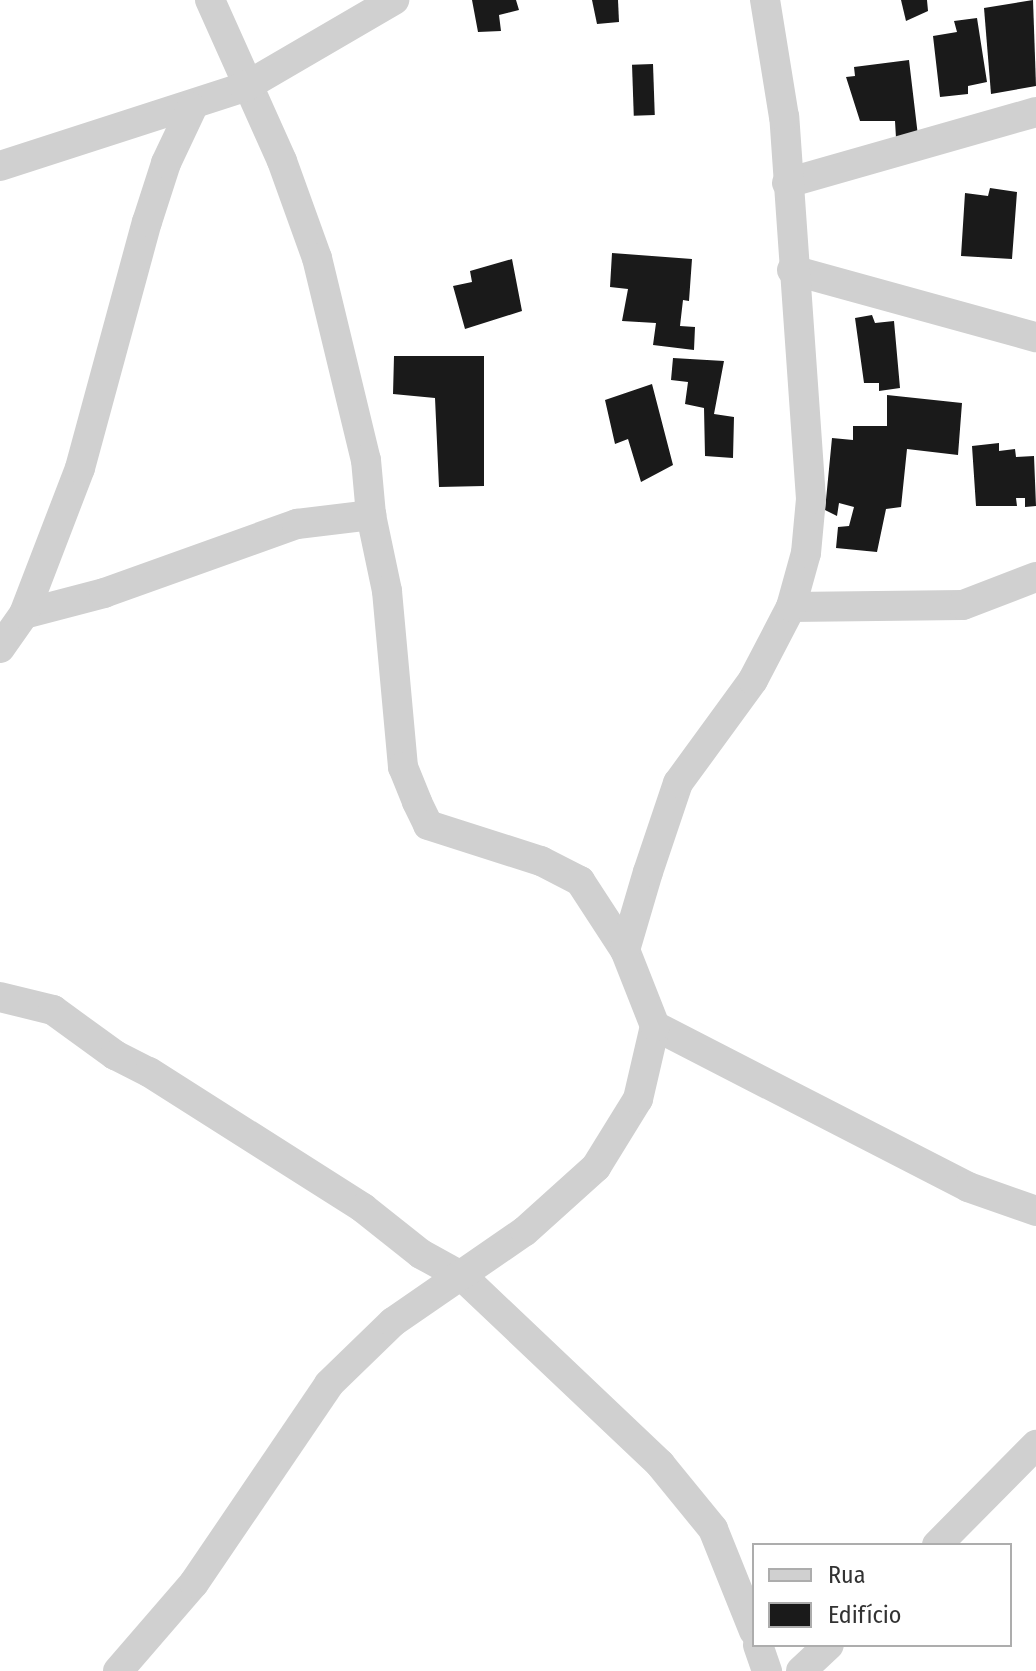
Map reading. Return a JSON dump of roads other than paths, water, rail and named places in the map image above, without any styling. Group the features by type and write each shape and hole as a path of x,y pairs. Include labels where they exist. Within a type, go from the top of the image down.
{"street":[{"path":"118,1671 194,1583 329,1384 393,1322 463,1277 525,1231 596,1167 638,1099 655,1026 625,950 580,881 541,861 428,825 403,767 387,591 371,515 366,460 317,258 282,161 245,87 210,0"},
{"path":"0,166 65,142 192,108 245,87 394,0"},
{"path":"625,950 678,783 753,680 791,607 806,553 811,499 792,270 784,117 765,0"},
{"path":"0,648 24,614 80,468 166,163 192,108"},
{"path":"787,183 1036,112"},
{"path":"792,270 1036,337"},
{"path":"24,614 104,593 297,524 371,515"},
{"path":"791,607 963,605 1036,577"},
{"path":"0,997 64,1016 115,1055 149,1072 363,1208 421,1254 463,1277 660,1464 696,1507 713,1529 752,1626"},
{"path":"655,1026 968,1187 1036,1211"},
{"path":"939,1543 1036,1445"},
{"path":"759,1647 767,1671"},
{"path":"801,1671 827,1647"}]}
